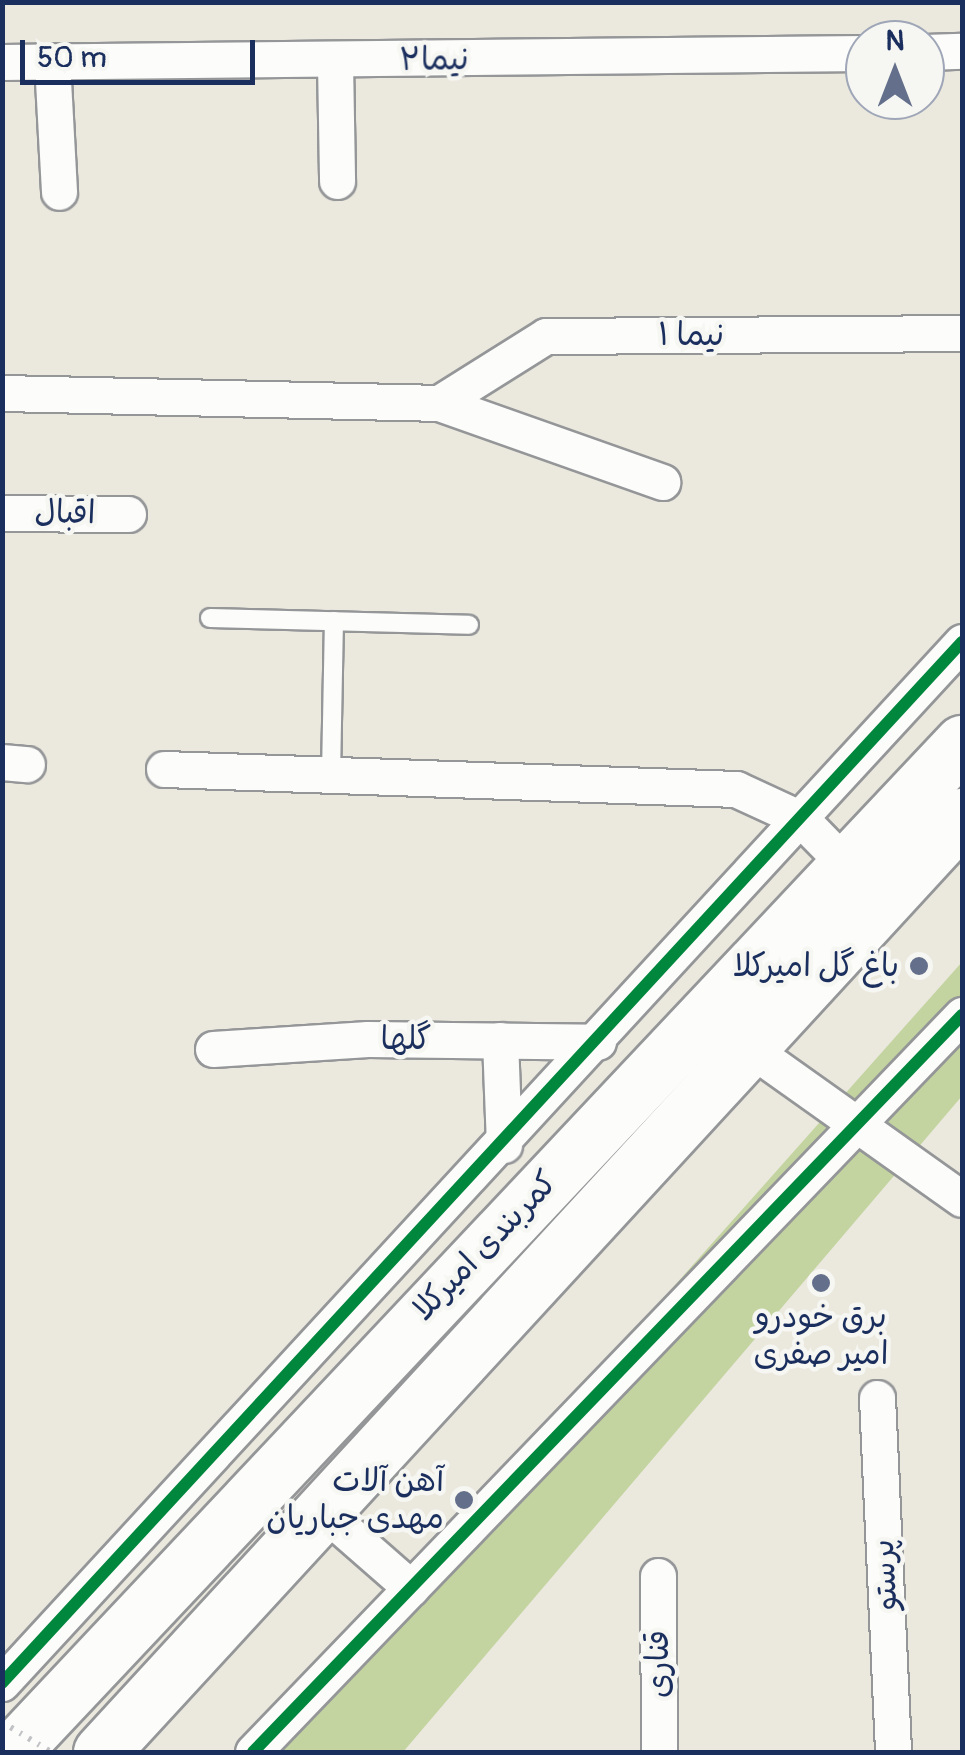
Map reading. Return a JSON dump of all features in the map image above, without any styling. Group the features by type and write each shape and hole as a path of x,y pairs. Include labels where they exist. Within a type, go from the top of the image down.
{"highway":[{"name":"کمربندی امیرکلا","path":"12,1752 128,1585 848,867 962,743"},
{"name":"کمربندی امیرکلا","path":"102,1752 962,816"}],"street":[{"name":"نیما۲","path":"2,62 335,62 845,53"},
{"path":"52,62 59,192"},
{"path":"335,62 336,180"},
{"name":"نیما ۱","path":"439,403 546,336 962,334"},
{"path":"2,392 439,403 662,482"},
{"name":"اقبال","path":"2,512 128,514"},
{"path":"2,1683 128,1585 504,1145 962,642"},
{"path":"164,769 736,789 801,819 848,867"},
{"path":"253,1752 962,1015"},
{"path":"500,1040 504,1145"},
{"name":"گلها","path":"214,1049 500,1040 598,1042"},
{"path":"748,1047 852,1129 962,1199"},
{"name":"پرستو","path":"876,1398 893,1752"},
{"path":"323,1511 411,1588"},
{"name":"قناری","path":"658,1576 659,1752"},
{"path":"2,1745 12,1752"}],"lane":[{"path":"210,618 469,625"},
{"path":"331,775 334,621"}],"path":[{"path":"2,1722 51,1752"}],"green space":[{"path":"962,962 962,1096 403,1752 262,1750"}],"cycle path":[{"path":"2,1683 962,642"},
{"path":"253,1752 962,1015"}],"place":[{"name":"باغ گل امیرکلا","path":"919,966"},
{"name":"برق خودرو امیر صفری","path":"821,1283"},
{"name":"آهن آلات مهدی جباریان","path":"464,1500"}]}
